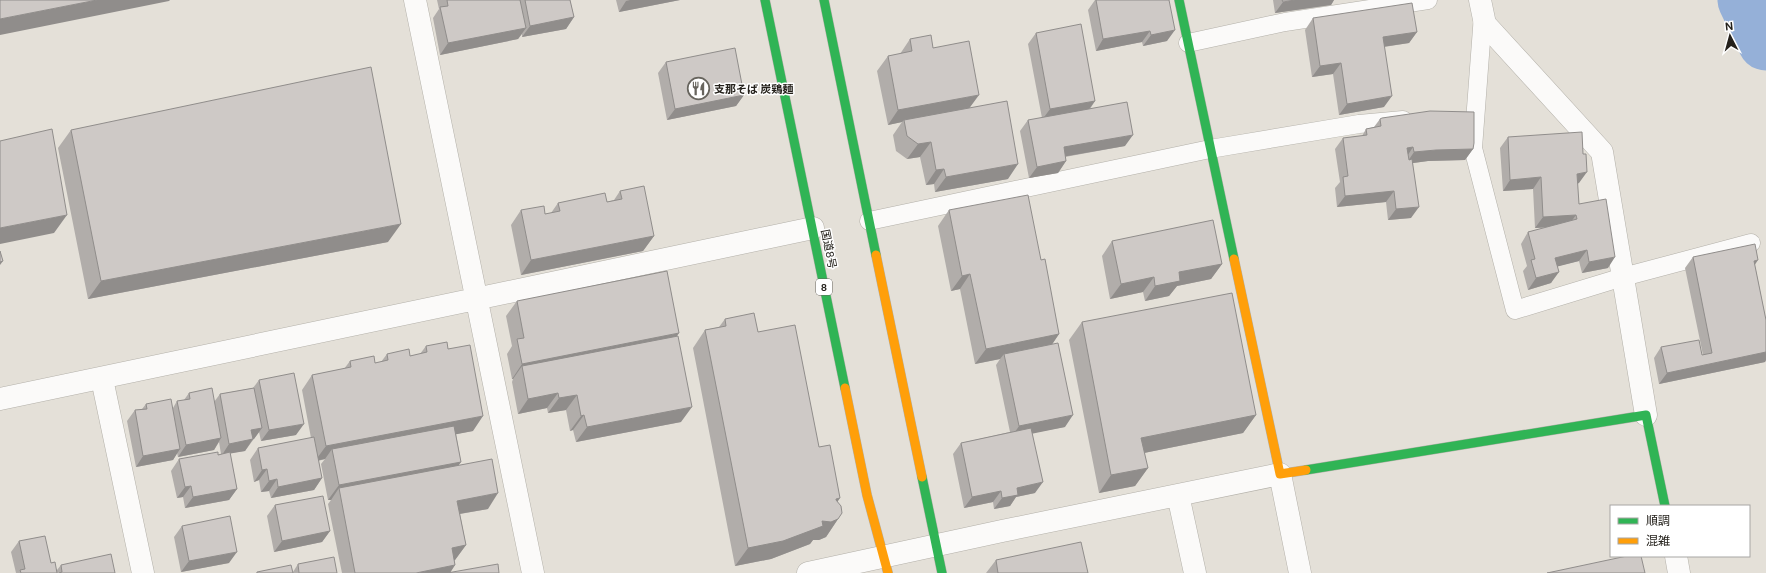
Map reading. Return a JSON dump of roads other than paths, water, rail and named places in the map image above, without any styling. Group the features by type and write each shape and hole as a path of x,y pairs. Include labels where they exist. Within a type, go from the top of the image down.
{"main road":[{"name":"国道8号","path":"765,0 866,488 886,565"},
{"path":"824,0 942,573"},
{"path":"1179,0 1280,474 1646,415 1665,505"}],"street":[{"path":"416,0 532,573"},
{"path":"1482,7 1485,24 1602,152 1646,415"},
{"path":"0,399 102,379 812,228"},
{"path":"102,379 143,573"},
{"path":"808,573 886,565 937,545 1280,474 1300,573"},
{"path":"1178,495 1195,573"},
{"path":"1676,557 1679,573"}],"lane":[{"path":"1188,43 1285,22 1428,0"},
{"path":"1482,7 1468,113 1473,148 1516,310 1623,277 1751,243"},
{"path":"869,221 1210,149 1359,124 1421,118"}],"waterway":[{"path":"1746,0 1766,42"}],"place":[{"name":"支那そば 炭鶏麺","path":"698,89"}]}
